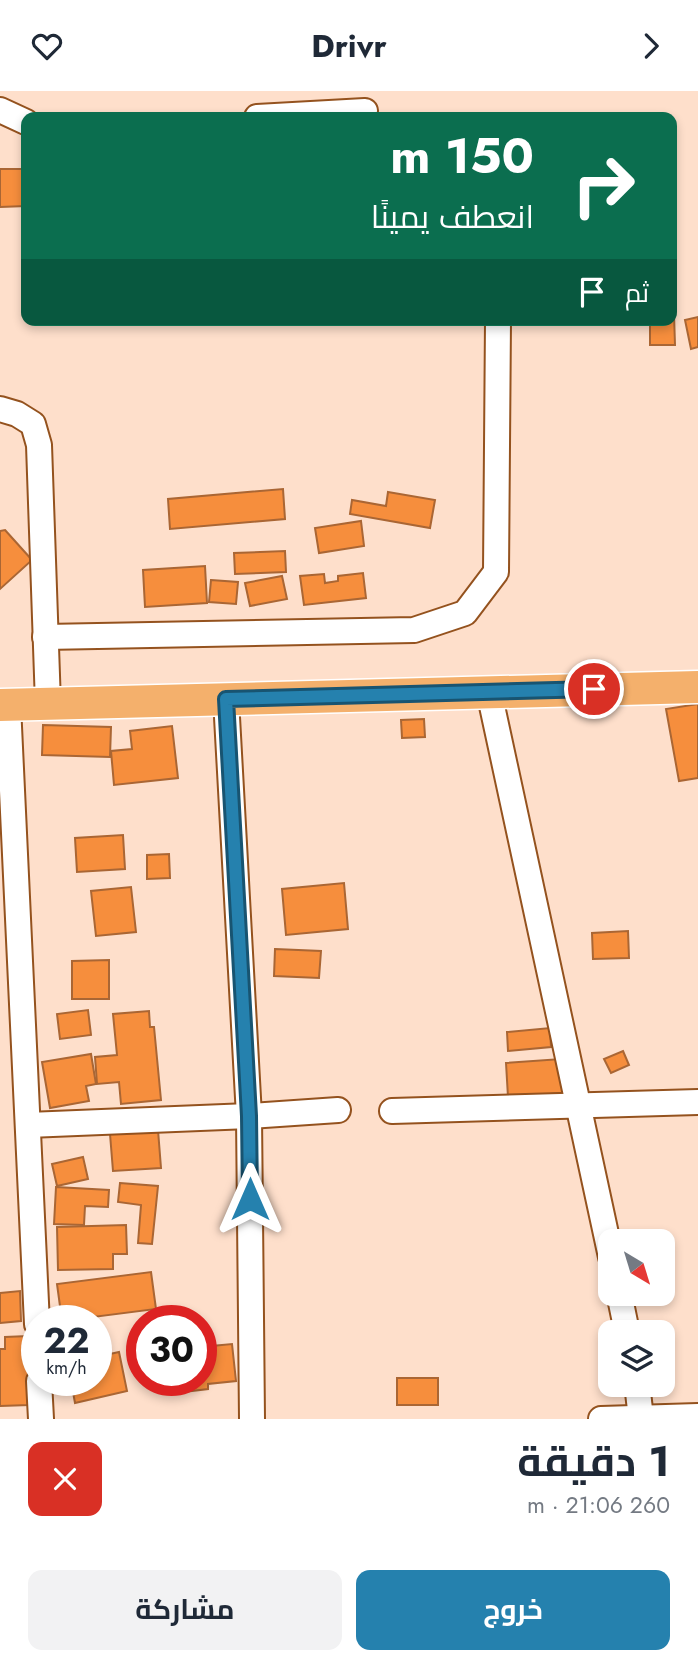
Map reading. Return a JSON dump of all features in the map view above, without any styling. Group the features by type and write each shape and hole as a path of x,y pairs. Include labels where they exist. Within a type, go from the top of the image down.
{"main road":[{"path":"4,705 698,687"}],"street":[{"path":"0,110 21,120"},
{"path":"347,112 365,111"},
{"path":"45,637 414,629 465,613 496,572 498,326"},
{"path":"0,409 17,414 33,424 39,445 48,704"},
{"path":"489,692 605,1229"},
{"path":"226,699 249,1116 251,1419"},
{"path":"4,705 36,1305"},
{"path":"392,1111 698,1102"},
{"path":"27,1125 249,1116 338,1109"},
{"path":"40,1396 41,1419"},
{"path":"639,1397 641,1418"},
{"path":"601,1419 698,1416"}],"building":[{"path":"0,169 21,169 21,206 0,207"},
{"path":"698,317 698,347 691,349 685,320"},
{"path":"650,326 674,326 675,345 650,345"},
{"path":"283,489 285,519 170,529 168,499"},
{"path":"388,492 435,500 430,528 350,514 352,500 386,506"},
{"path":"361,521 364,546 319,553 315,528"},
{"path":"5,530 32,560 0,589 0,531"},
{"path":"285,551 286,572 235,574 234,553"},
{"path":"205,566 207,603 145,607 143,570"},
{"path":"363,573 366,598 304,605 300,576 324,574 325,583 338,581 338,576"},
{"path":"282,576 287,599 250,606 245,583"},
{"path":"211,580 238,582 236,604 209,602"},
{"path":"698,704 698,778 679,781 666,709"},
{"path":"424,719 425,737 402,738 401,720"},
{"path":"43,725 111,727 110,757 42,755"},
{"path":"172,726 178,778 114,785 111,751 132,749 130,731"},
{"path":"123,835 125,869 77,872 75,838"},
{"path":"169,854 170,878 147,879 147,855"},
{"path":"344,883 348,929 286,935 282,889"},
{"path":"131,887 136,932 96,936 91,891"},
{"path":"628,931 629,958 593,959 592,933"},
{"path":"275,949 321,951 319,978 274,976"},
{"path":"109,960 109,999 72,999 72,961"},
{"path":"88,1010 91,1035 60,1039 57,1014"},
{"path":"149,1011 150,1027 154,1027 161,1100 121,1104 119,1082 97,1084 95,1057 117,1055 113,1014"},
{"path":"550,1028 551,1047 508,1051 507,1032"},
{"path":"623,1051 629,1065 611,1073 604,1059"},
{"path":"91,1054 96,1084 86,1086 89,1101 50,1108 42,1062"},
{"path":"561,1059 563,1093 508,1097 506,1063"},
{"path":"158,1130 161,1168 113,1171 110,1134"},
{"path":"83,1157 88,1179 57,1186 52,1164"},
{"path":"120,1183 158,1186 152,1244 138,1243 141,1205 118,1202"},
{"path":"56,1187 109,1190 108,1207 85,1206 84,1225 54,1224"},
{"path":"126,1225 127,1254 113,1254 113,1269 58,1270 57,1227"},
{"path":"151,1272 155,1305 126,1305 126,1313 112,1315 112,1305 60,1305 57,1284"},
{"path":"20,1291 21,1321 0,1323 0,1293"},
{"path":"21,1336 21,1396 29,1396 29,1405 0,1406 0,1349 5,1349 5,1337"},
{"path":"232,1344 236,1381 217,1383 217,1345"},
{"path":"119,1352 126,1391 112,1394 112,1354"},
{"path":"397,1378 438,1378 438,1405 397,1405"},
{"path":"74,1396 105,1396 75,1403"}],"route":[{"path":"250,1199 249,1116 226,699 594,689"}]}
